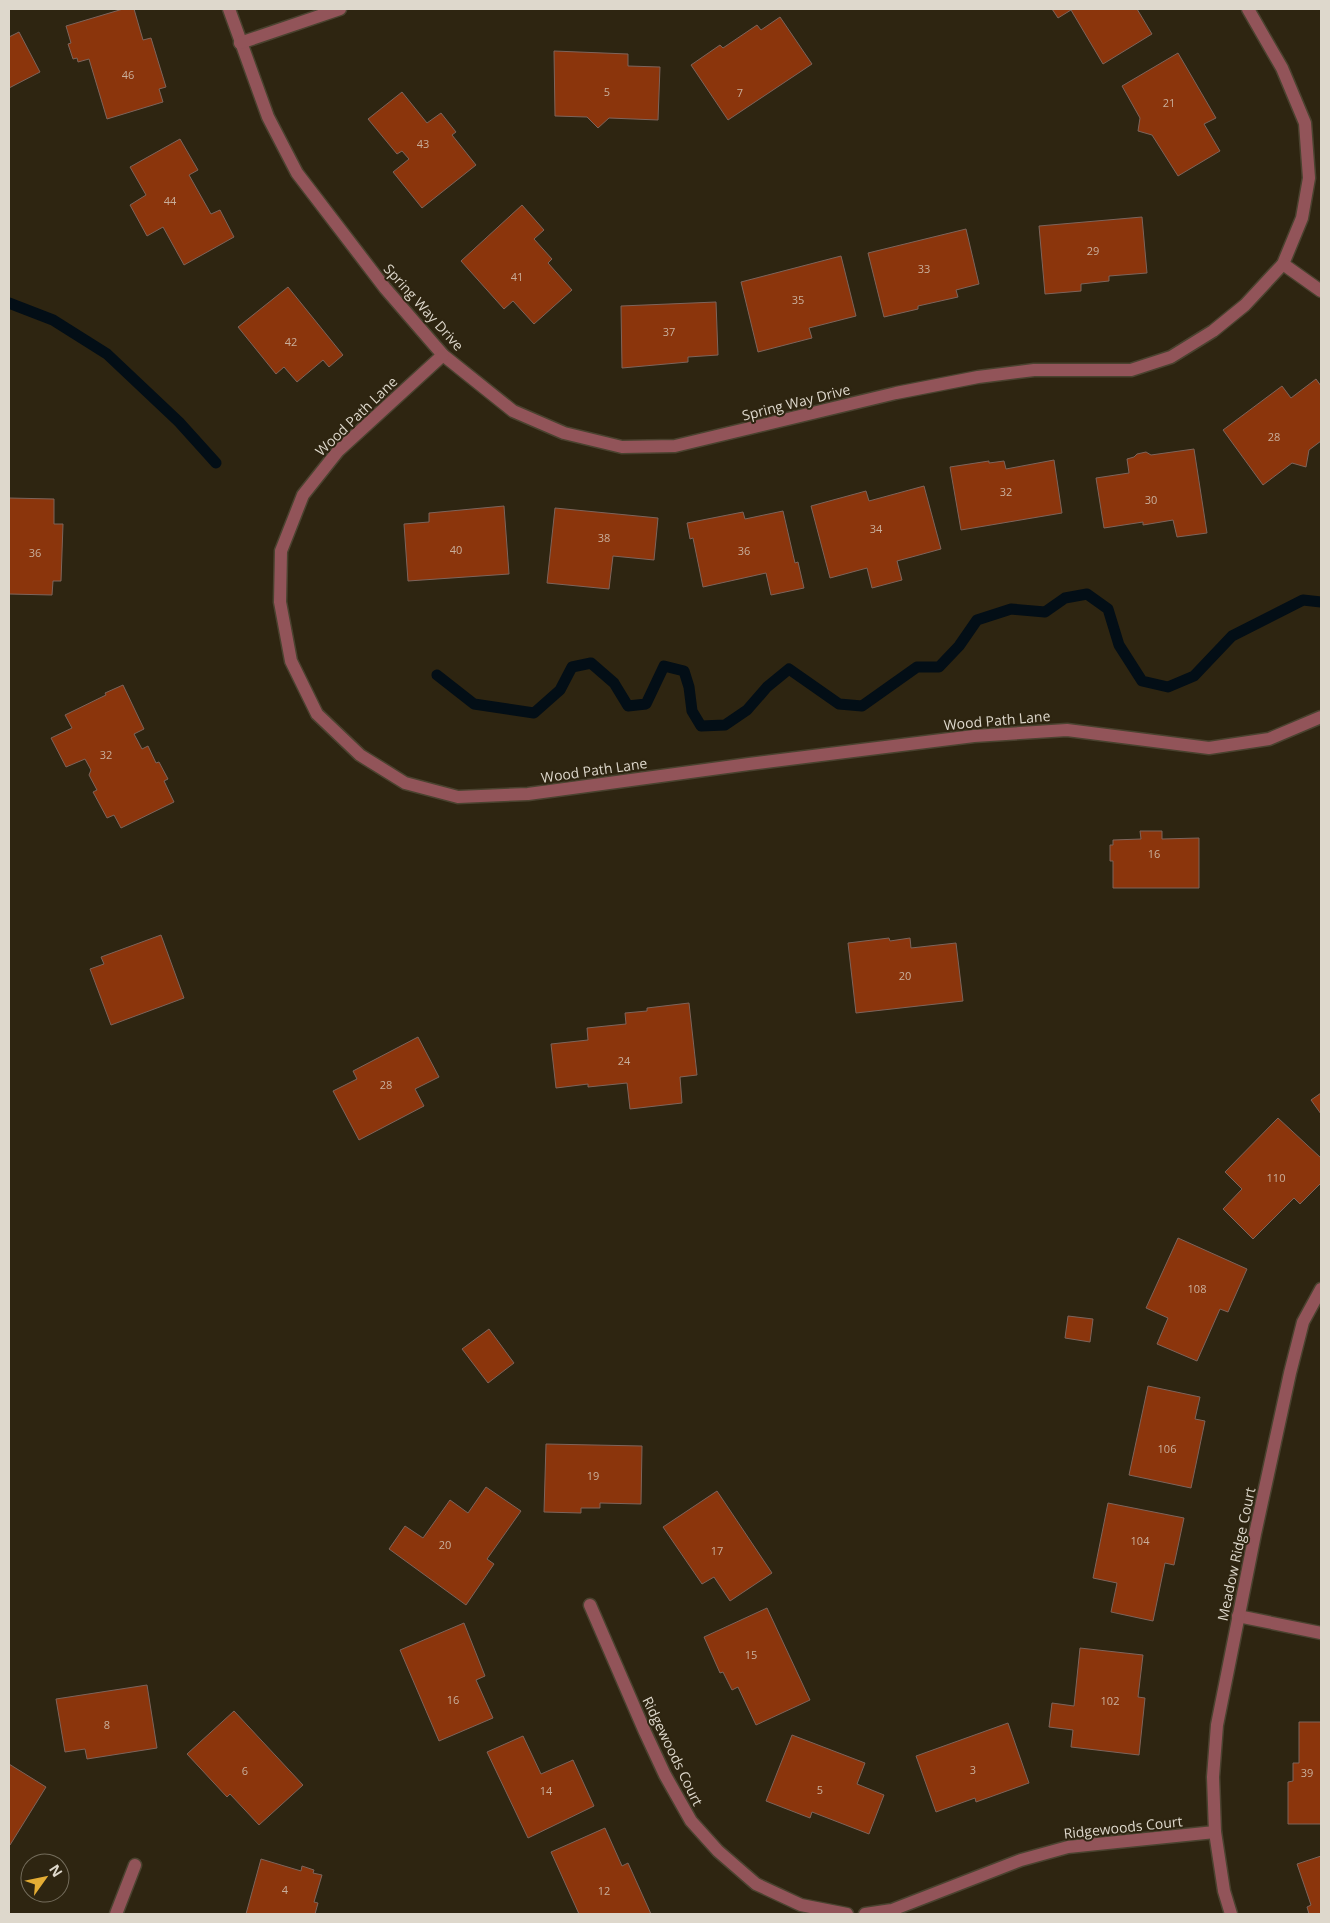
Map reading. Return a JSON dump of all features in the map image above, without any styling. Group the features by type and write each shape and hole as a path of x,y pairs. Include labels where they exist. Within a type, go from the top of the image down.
{"street":[{"name":"Spring Way Drive","path":"229,9 268,117 297,173 385,288 443,354 512,412 564,433 622,447 675,446 896,393 978,377 1034,370 1131,370 1172,357 1213,330 1245,305 1283,264 1302,218 1309,178 1305,123 1282,68 1248,9"},
{"path":"240,43 340,9"},
{"path":"1283,264 1321,291"},
{"name":"Wood Path Lane","path":"443,354 338,451 303,495 281,551 280,602 291,661 318,714 360,755 405,783 458,797 528,794 950,738 1066,730 1208,748 1269,739 1321,717"},
{"name":"Meadow Ridge Court","path":"1231,1914 1224,1891 1216,1832 1213,1777 1217,1724 1290,1373 1303,1322 1321,1289"},
{"name":"Ridgewoods Court","path":"590,1605 665,1775 691,1821 718,1851 756,1884 801,1904 847,1914"},
{"path":"1238,1616 1321,1633"},
{"name":"Ridgewoods Court","path":"865,1914 892,1910 1021,1860 1068,1847 1216,1832"},
{"path":"116,1914 135,1865"}],"building":[{"path":"123,9 134,9 143,40 151,38 166,87 159,89 163,102 107,119 89,59 78,62 77,58 73,59 68,44 71,43 66,26"},
{"path":"1052,9 1137,9 1152,34 1103,64 1071,10 1058,18"},
{"path":"780,17 812,64 728,120 691,65 720,45 723,48 757,25 761,30"},
{"path":"19,32 40,72 9,88 9,37"},
{"path":"554,51 628,54 628,66 660,67 658,120 609,118 598,128 587,117 555,116"},
{"path":"1178,53 1216,118 1204,124 1220,151 1178,176 1152,135 1138,131 1140,118 1122,86"},
{"path":"402,92 427,123 441,113 456,132 452,135 476,165 422,208 393,172 409,159 402,151 397,154 368,119"},
{"path":"180,139 198,170 189,175 211,214 220,210 234,237 184,265 163,227 147,236 130,205 146,195 130,167"},
{"path":"522,205 544,230 534,239 552,259 548,263 572,290 534,324 513,301 504,309 461,261"},
{"path":"1142,217 1147,273 1109,276 1109,281 1081,284 1081,291 1045,294 1039,226"},
{"path":"966,229 979,284 956,290 958,297 918,306 918,309 884,317 868,253"},
{"path":"841,256 856,316 809,328 812,338 758,352 741,282"},
{"path":"288,287 343,355 329,367 323,360 297,382 284,367 276,374 238,327"},
{"path":"716,302 718,355 688,357 688,362 622,368 621,306"},
{"path":"1316,379 1321,386 1321,441 1309,450 1306,467 1292,463 1263,485 1223,430 1282,386 1291,398"},
{"path":"1194,449 1207,533 1177,537 1173,520 1143,525 1143,522 1104,528 1096,478 1129,473 1127,459 1137,454 1146,452 1151,455"},
{"path":"1054,460 1062,513 961,530 950,467 989,461 989,463 1004,461 1006,469"},
{"path":"924,486 941,549 897,561 902,580 872,588 867,568 830,578 811,506 866,491 869,501"},
{"path":"9,498 54,499 54,524 63,524 61,581 53,581 52,595 9,594"},
{"path":"504,506 509,574 408,581 404,524 429,522 429,513"},
{"path":"555,508 658,518 654,560 613,556 609,589 547,583"},
{"path":"783,511 795,563 798,562 804,588 771,595 766,573 703,587 693,538 690,539 687,523 743,512 745,519"},
{"path":"123,685 144,729 134,734 142,749 148,746 156,763 159,762 168,779 164,781 174,802 121,828 114,815 107,818 93,792 97,790 89,775 91,770 85,759 66,767 51,738 72,728 65,715"},
{"path":"1140,831 1162,831 1162,839 1199,838 1199,888 1113,888 1113,861 1110,861 1110,845 1113,845 1113,840 1141,839"},
{"path":"161,935 184,998 111,1025 90,969 104,964 101,957"},
{"path":"889,938 890,941 910,938 911,948 956,943 963,1001 856,1013 848,943"},
{"path":"689,1003 697,1075 680,1077 682,1103 630,1109 627,1083 588,1087 588,1084 556,1088 551,1044 588,1040 587,1028 626,1024 625,1013 647,1011 647,1008"},
{"path":"418,1037 439,1077 415,1089 424,1106 359,1140 333,1091 357,1079 353,1071"},
{"path":"1321,1093 1321,1114 1311,1100"},
{"path":"1278,1118 1321,1158 1321,1183 1300,1204 1294,1198 1253,1239 1223,1209 1242,1189 1225,1172"},
{"path":"1178,1238 1247,1269 1228,1312 1220,1309 1197,1361 1157,1344 1168,1318 1146,1308"},
{"path":"1068,1316 1093,1319 1090,1342 1065,1338"},
{"path":"489,1329 514,1363 488,1383 462,1349"},
{"path":"1148,1386 1200,1397 1195,1419 1205,1421 1191,1488 1129,1475"},
{"path":"546,1444 642,1446 641,1504 600,1503 600,1508 581,1508 581,1513 544,1512"},
{"path":"486,1487 521,1511 487,1559 494,1564 466,1605 389,1549 405,1526 423,1538 450,1500 468,1513"},
{"path":"717,1491 772,1573 730,1601 714,1577 702,1584 663,1527"},
{"path":"1108,1503 1184,1518 1174,1565 1165,1563 1153,1621 1111,1612 1117,1583 1093,1578"},
{"path":"767,1608 810,1700 756,1725 738,1687 732,1690 723,1672 720,1673 704,1637"},
{"path":"464,1623 485,1676 476,1680 493,1718 439,1741 400,1650"},
{"path":"1080,1648 1143,1655 1138,1697 1145,1698 1139,1755 1071,1747 1073,1730 1049,1727 1052,1703 1074,1706"},
{"path":"147,1685 157,1748 87,1759 85,1749 65,1752 56,1699"},
{"path":"234,1711 303,1785 259,1825 230,1794 227,1797 187,1754"},
{"path":"1299,1722 1321,1722 1321,1824 1288,1824 1288,1782 1293,1781 1293,1763 1299,1763"},
{"path":"1008,1723 1029,1783 976,1802 975,1798 936,1812 916,1756"},
{"path":"792,1735 865,1763 857,1784 884,1795 869,1834 812,1812 810,1818 766,1801"},
{"path":"523,1736 541,1774 573,1760 594,1806 528,1838 487,1752"},
{"path":"9,1764 46,1787 10,1845 9,1844"},
{"path":"605,1828 622,1866 628,1863 651,1914 579,1914 551,1852"},
{"path":"1321,1856 1321,1914 1309,1914 1307,1907 1311,1905 1297,1864"},
{"path":"261,1859 301,1871 302,1866 314,1870 313,1873 322,1875 314,1902 318,1903 315,1914 246,1914"}],"waterway":[{"path":"9,303 53,320 107,354 179,422 216,463"},
{"path":"437,675 474,704 534,713 560,690 572,667 591,663 614,683 628,706 646,704 664,666 684,671 689,687 692,711 701,726 725,725 747,710 767,687 789,669 839,704 862,706 917,667 939,667 959,646 977,620 1011,609 1045,612 1065,598 1087,594 1108,609 1119,645 1142,681 1168,687 1194,676 1232,636 1303,600 1321,602"}]}
